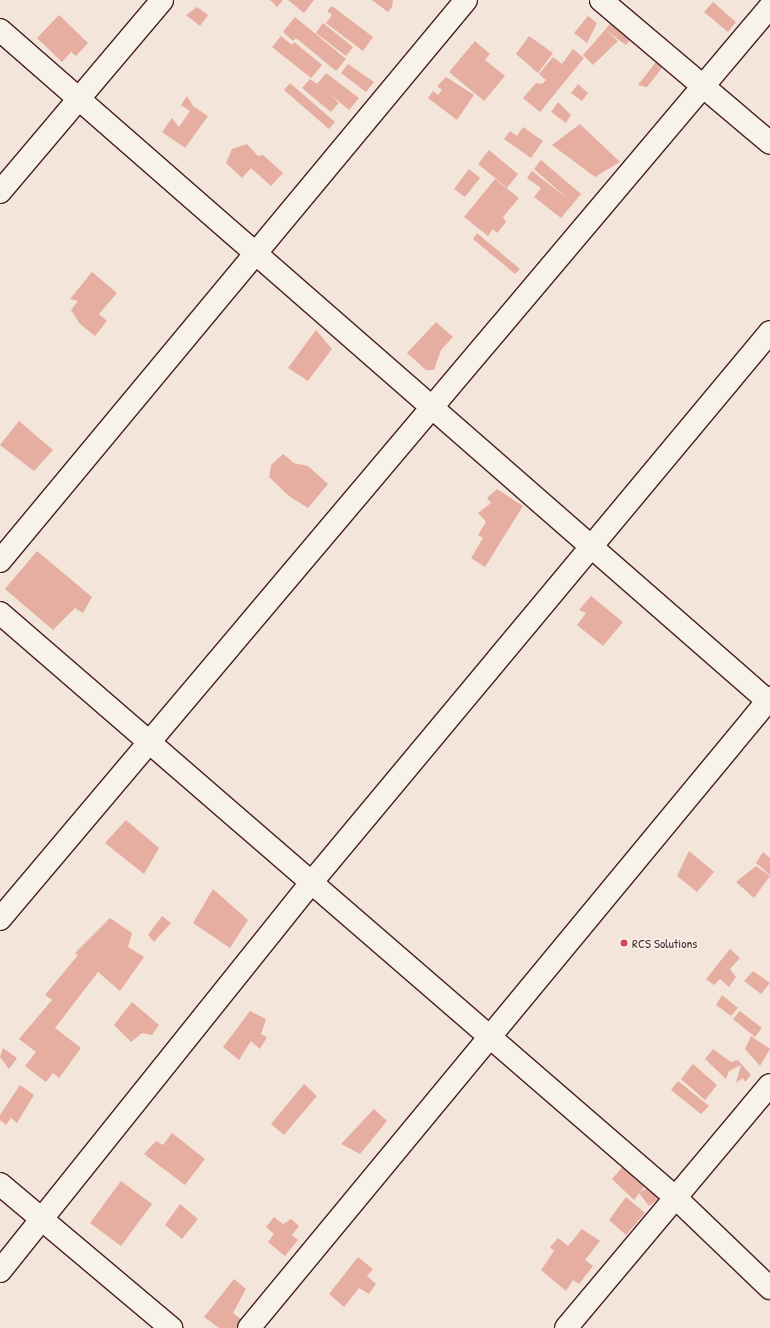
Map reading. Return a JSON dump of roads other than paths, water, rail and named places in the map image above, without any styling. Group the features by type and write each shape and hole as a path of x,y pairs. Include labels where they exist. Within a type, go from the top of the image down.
{"street":[{"path":"0,192 162,0"},
{"path":"0,560 257,255 466,0"},
{"path":"601,0 770,143"},
{"path":"0,919 431,407 705,87 770,7"},
{"path":"0,30 769,701 248,1328"},
{"path":"0,1272 311,882 770,332"},
{"path":"0,613 676,1198 770,1288"},
{"path":"566,1328 770,1085"},
{"path":"0,1184 171,1328"}],"place":[{"name":"RCS Solutions","path":"624,943"}]}
